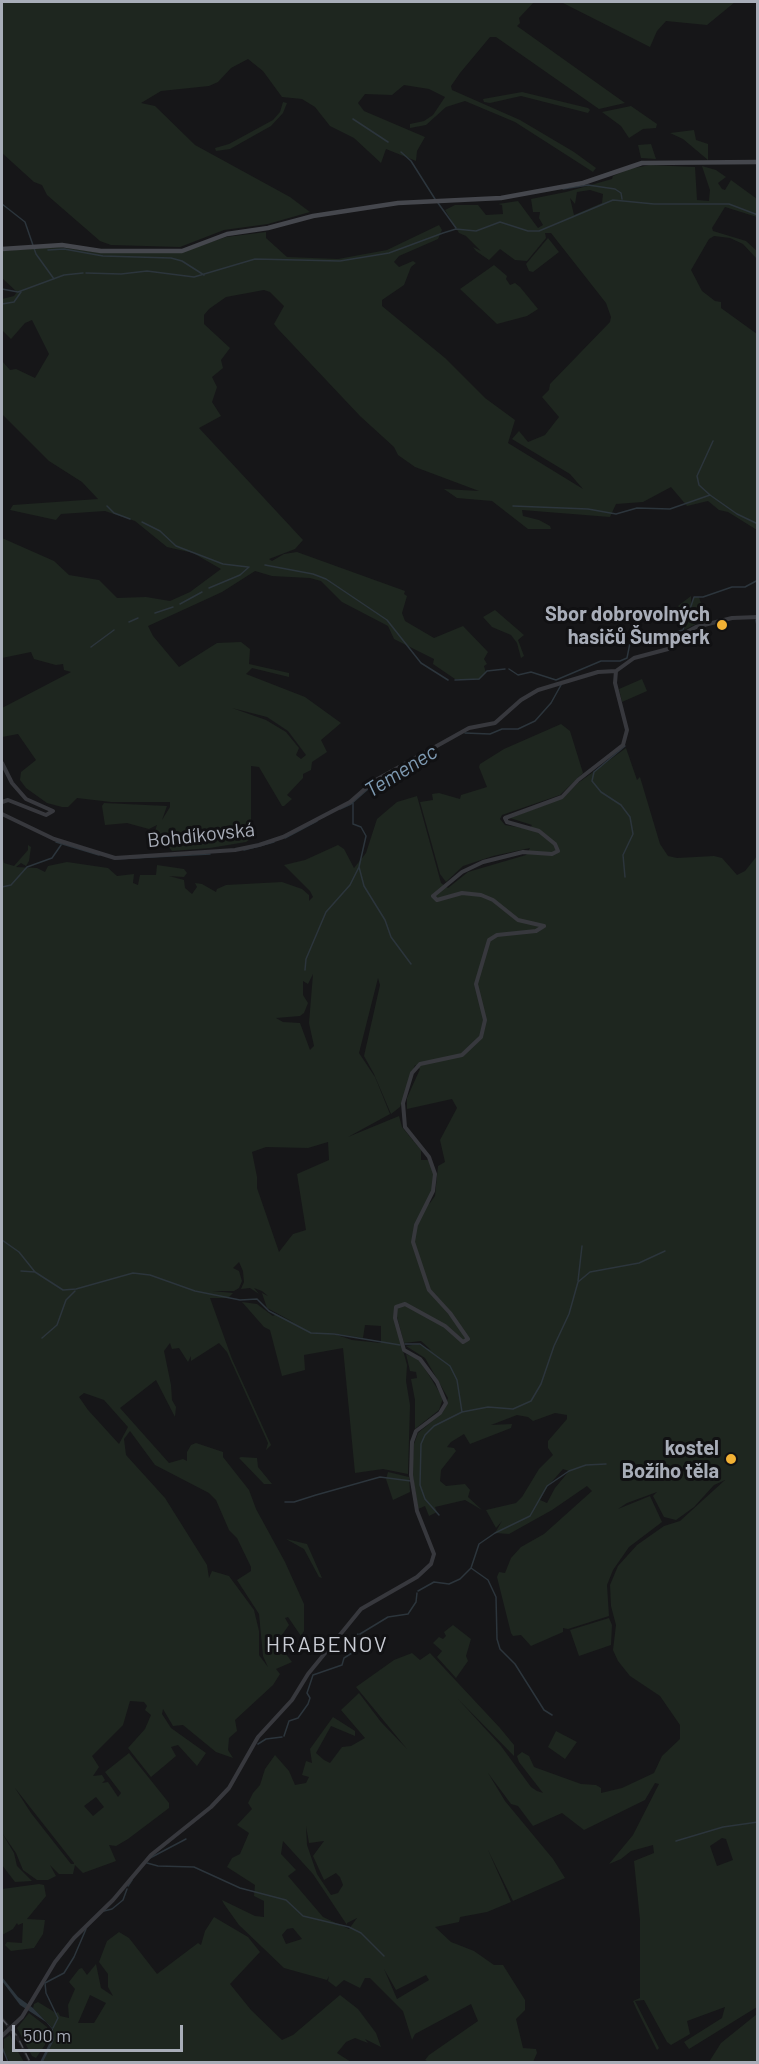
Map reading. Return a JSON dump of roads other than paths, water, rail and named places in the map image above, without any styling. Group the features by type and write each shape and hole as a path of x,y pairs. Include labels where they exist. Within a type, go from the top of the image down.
{"main road":[{"path":"2,249 62,245 101,251 182,251 227,234 268,228 369,206 501,198 583,183 639,164 758,162"}],"street":[{"path":"2,2036 17,2024 55,1962 74,1938 113,1900 150,1855 212,1807 229,1788 258,1737 292,1700 313,1668 361,1609 417,1577 431,1564 434,1554 417,1511 410,1474 412,1442 416,1431 440,1413 446,1403 437,1382 420,1359 404,1350 395,1318 396,1307 405,1304 445,1326 463,1342 468,1339 450,1313 429,1290 412,1242 416,1225 433,1191 435,1174 429,1157 405,1127 403,1103 412,1073 420,1064 462,1055 481,1038 485,1020 476,984 489,940 497,935 536,931 544,926 518,920 493,900 481,895 462,892 437,900 433,896 462,872 483,862 523,852 557,852 555,844 539,831 507,822 505,817 562,797 578,780 625,742 626,726 615,683 616,671 634,658 668,649 683,634 696,627 723,620 758,616"},
{"name":"Bohdíkovská","path":"2,814 57,840 115,858 235,850 259,845 283,837 350,802 374,781 405,761 469,728 495,723 533,693 557,683 598,672 616,671"},
{"path":"2,763 12,783 26,799 53,811 46,815 12,801 2,802"}],"waterway":[{"path":"353,119 388,142"},
{"path":"401,152 411,161 435,199"},
{"path":"563,189 588,185 615,189 621,193 622,199"},
{"path":"86,273 121,274 147,271 194,277 255,259 340,261 389,253 456,229 476,231 500,222 528,231 539,231 613,200 654,204 729,204 758,215"},
{"path":"438,203 456,228"},
{"path":"2,204 25,222 36,254 54,279"},
{"path":"48,250 64,249 103,256 171,258 182,261 204,275"},
{"path":"2,289 18,292 64,275 83,273"},
{"path":"2,304 14,302 21,292"},
{"path":"710,495 699,485 697,476 713,441"},
{"path":"513,506 588,509 616,514 637,508 670,509 710,495 737,514 758,524"},
{"path":"107,506 114,513 130,519"},
{"path":"142,522 160,531 176,546 223,564 248,567"},
{"path":"265,565 313,574 326,579 387,620 421,663 448,680"},
{"path":"209,588 240,575 249,567"},
{"name":"Temenec","path":"509,669 518,675 531,672 556,680 601,661 620,661 627,658 630,643 683,630 694,597 703,597 732,587 745,587 758,580"},
{"path":"180,604 202,592"},
{"path":"155,613 173,607"},
{"path":"129,622 138,618"},
{"path":"756,620 758,631"},
{"path":"91,647 114,630"},
{"path":"455,680 479,679 487,671 505,669"},
{"name":"Temenec","path":"465,733 490,734 502,729 518,729 535,721 551,703 561,685"},
{"path":"625,746 594,772 592,781 601,792 621,805 630,817 633,834 623,855 625,877"},
{"name":"Temenec","path":"371,786 416,760"},
{"name":"Temenec","path":"340,809 351,804 368,789"},
{"path":"353,803 353,824 361,827 366,836 359,867 364,886 385,920 391,937 411,964"},
{"name":"Temenec","path":"285,838 317,821"},
{"name":"Temenec","path":"56,842 99,855"},
{"name":"Temenec","path":"244,850 274,842"},
{"path":"2,887 11,885 27,867 52,858 61,845"},
{"name":"Temenec","path":"115,859 210,854"},
{"path":"305,970 306,959 326,912 350,885 359,867"},
{"path":"2,1240 19,1252 35,1272 63,1290 76,1289 133,1273 150,1275 195,1291 240,1300 257,1299 269,1311 311,1333 334,1334 400,1345"},
{"path":"578,1281 582,1246"},
{"path":"462,1412 488,1407 513,1409 531,1401 541,1384 554,1346 569,1314 578,1282 590,1272 639,1263 665,1251"},
{"path":"21,1271 35,1272"},
{"path":"42,1338 57,1325 66,1300 75,1291"},
{"path":"405,1344 420,1344 450,1366 457,1380 462,1412 434,1426 425,1435 421,1444 420,1485 425,1499 439,1515"},
{"path":"418,1591 434,1582 449,1584 460,1579 471,1568 479,1544 495,1533 530,1516 547,1486 569,1471 586,1465 606,1464"},
{"path":"316,1495 380,1477 411,1481"},
{"path":"285,1502 294,1502 316,1495"},
{"path":"471,1568 488,1580 496,1597 497,1639 500,1649 515,1664 544,1710 552,1715"},
{"path":"360,1634 388,1617 408,1614 416,1602 417,1593"},
{"path":"284,1736 289,1721 298,1718 308,1704 310,1698 307,1693 313,1675 342,1665 344,1658 352,1653 351,1643 358,1634"},
{"path":"258,1744 266,1739 282,1737"},
{"path":"676,1841 723,1827 758,1822"},
{"path":"150,1858 186,1839"},
{"path":"147,1863 158,1866 194,1867 240,1888 286,1900 303,1916 349,1927 361,1933 384,1956"},
{"path":"128,1886 132,1880"},
{"path":"104,1911 112,1909 123,1900 127,1889"},
{"path":"53,2028 58,2018 46,1993 45,1983 64,1973 86,1929"},
{"path":"2,2047 8,2062"}],"railway":[{"path":"2,2019 17,2036 30,2062"}],"place":[{"name":"Sbor dobrovolných hasičů Šumperk","path":"722,625"},
{"name":"kostel Božího těla","path":"731,1459"}],"district":[{"name":"HRABENOV","path":"327,1645"}]}
